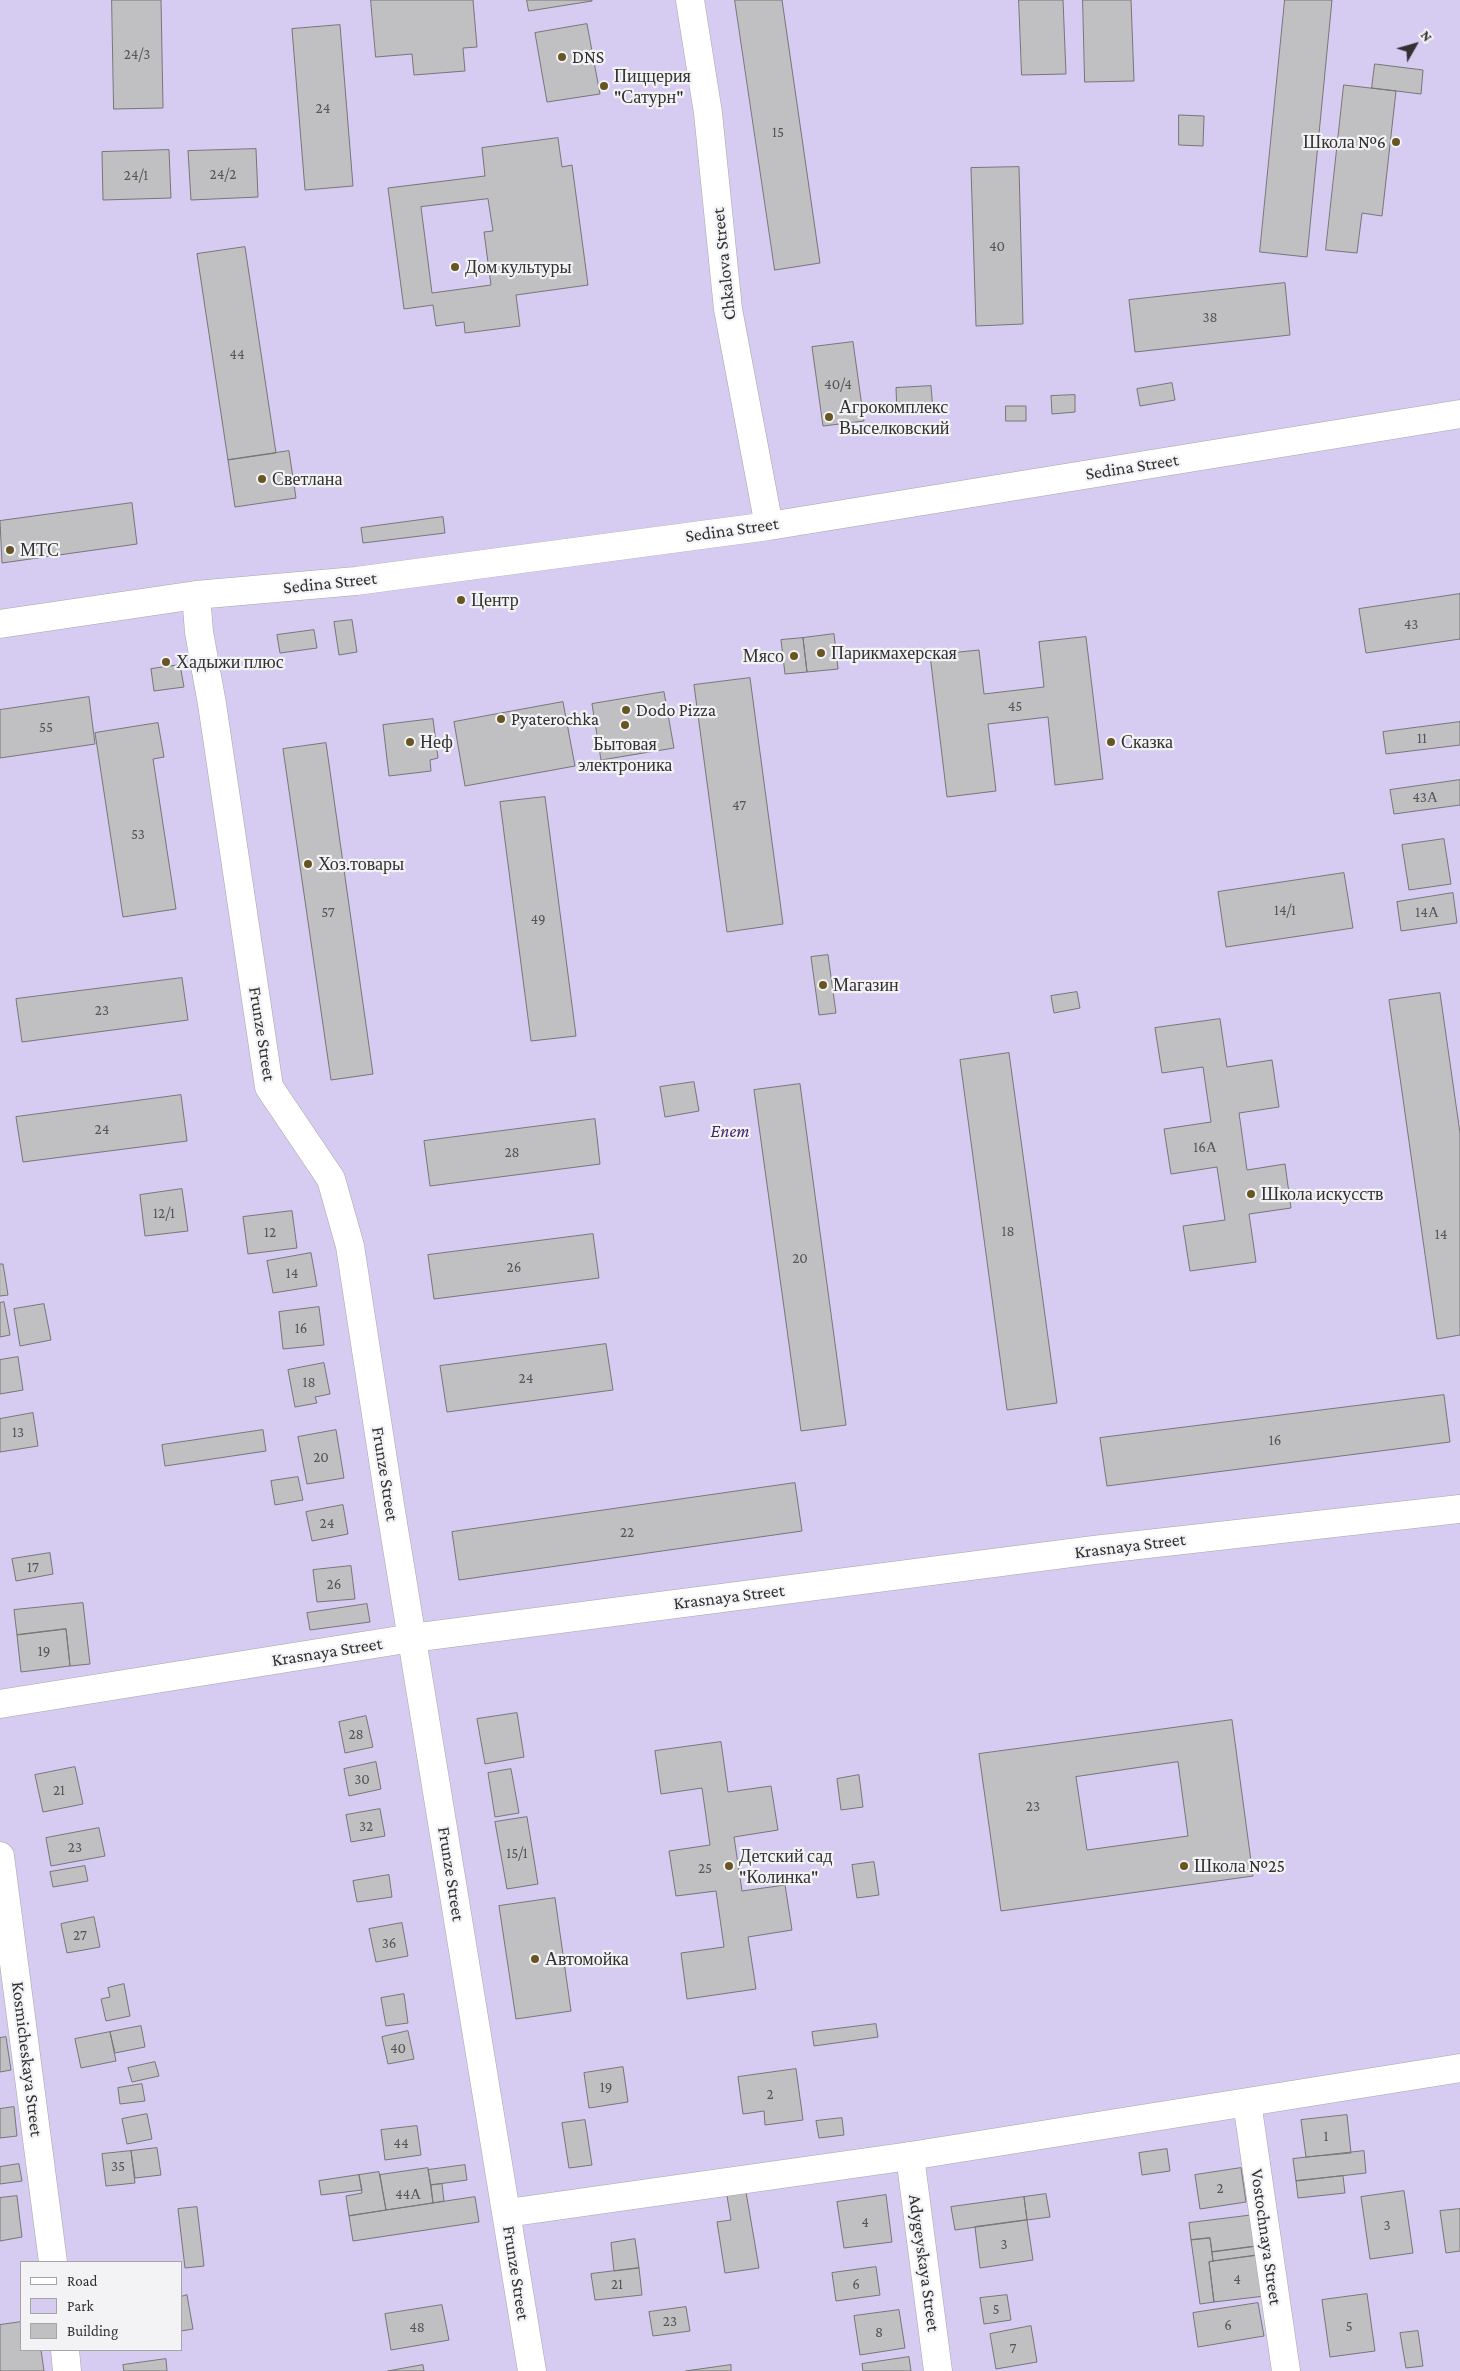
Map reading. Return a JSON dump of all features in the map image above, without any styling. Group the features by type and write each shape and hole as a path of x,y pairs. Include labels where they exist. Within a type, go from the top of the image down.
{"street":[{"name":"Chkalova Street","path":"690,0 708,113 728,309 769,526"},
{"name":"Sedina Street","path":"0,624 196,595 356,581 769,526 1460,414"},
{"name":"Frunze Street","path":"196,595 199,632 212,704 269,1087 330,1179 350,1246 532,2371"},
{"name":"Krasnaya Street","path":"0,1704 412,1638 1094,1550 1460,1509"},
{"name":"Kosmicheskaya Street","path":"0,1856 53,2261"},
{"path":"507,2213 910,2156 1460,2068"},
{"name":"Vostochnaya Street","path":"1247,2102 1286,2371"},
{"name":"Adygeyskaya Street","path":"910,2156 938,2371"},
{"path":"65,2351 67,2371"}],"green space":[{"name":"Enem","path":"0,0 1460,0 1460,2371 0,2371"}],"building":[{"path":"112,0 161,0 163,108 114,109"},
{"path":"371,0 473,0 477,47 463,48 465,71 414,75 412,54 376,57"},
{"path":"527,0 592,0 592,1 529,11"},
{"path":"735,0 782,0 820,263 775,270"},
{"path":"1019,0 1063,0 1066,74 1022,75"},
{"path":"1083,0 1131,0 1134,81 1085,82"},
{"path":"1285,0 1332,0 1307,257 1260,252"},
{"path":"587,24 600,94 547,102 535,33"},
{"path":"340,25 353,186 305,190 292,29"},
{"path":"1375,64 1423,70 1421,94 1372,88"},
{"path":"1344,85 1396,91 1382,216 1362,213 1357,253 1326,250"},
{"path":"1179,115 1204,116 1203,146 1179,145"},
{"path":"558,138 562,167 572,165 588,285 516,295 520,326 465,333 464,322 436,326 433,305 404,309 388,188 485,176 482,148","holes":["488,199 493,231 484,232 491,285 432,293 421,207"]},
{"path":"256,149 258,197 191,200 188,151"},
{"path":"169,150 171,198 103,200 102,152"},
{"path":"1019,167 1023,324 976,326 971,168"},
{"path":"245,247 276,453 228,460 197,254"},
{"path":"1285,283 1290,335 1135,352 1129,300"},
{"path":"853,342 864,421 823,426 812,347"},
{"path":"1172,383 1175,400 1140,406 1137,389"},
{"path":"931,386 933,410 897,412 896,388"},
{"path":"1075,395 1075,412 1052,414 1051,396"},
{"path":"1006,406 1026,406 1026,421 1006,421"},
{"name":"Светлана","path":"289,451 296,498 235,507 228,460"},
{"path":"132,503 137,544 2,563 0,521"},
{"path":"443,517 445,533 363,543 361,528"},
{"path":"1460,594 1460,639 1366,653 1359,609"},
{"path":"352,620 357,652 339,655 334,622"},
{"path":"314,630 317,648 280,653 277,635"},
{"name":"Парикмахерская","path":"834,634 838,669 807,672 803,638"},
{"path":"1086,637 1103,779 1055,785 1048,717 988,724 996,791 947,797 930,655 979,650 984,694 1044,687 1039,642"},
{"name":"Мясо","path":"803,638 807,672 785,674 781,640"},
{"path":"180,665 184,687 154,691 151,669"},
{"path":"750,678 783,924 727,932 694,685"},
{"path":"664,692 674,748 601,760 592,704"},
{"path":"89,697 95,744 0,758 0,710"},
{"path":"563,702 575,766 465,786 454,722"},
{"name":"Неф","path":"433,719 438,758 430,760 431,771 389,776 383,725"},
{"path":"1460,722 1460,745 1386,754 1383,732"},
{"path":"158,723 164,757 153,759 176,909 123,917 95,733"},
{"path":"326,743 373,1074 331,1080 283,749"},
{"path":"1460,780 1460,805 1394,814 1390,790"},
{"path":"545,797 576,1036 531,1041 500,802"},
{"path":"1444,839 1451,884 1409,890 1402,845"},
{"path":"1344,873 1353,928 1226,947 1218,892"},
{"path":"1453,893 1457,923 1401,931 1397,902"},
{"name":"Магазин","path":"828,955 836,1013 819,1015 811,957"},
{"path":"182,978 188,1020 22,1042 16,999"},
{"path":"1077,992 1080,1008 1054,1013 1051,996"},
{"path":"1440,993 1460,1133 1460,1335 1437,1339 1389,1000"},
{"path":"1220,1019 1227,1067 1272,1060 1279,1107 1239,1113 1247,1170 1285,1164 1291,1208 1249,1214 1256,1262 1190,1271 1183,1226 1225,1220 1217,1167 1171,1174 1164,1129 1211,1122 1203,1067 1162,1073 1155,1028"},
{"path":"1009,1053 1057,1403 1007,1410 960,1060"},
{"path":"694,1082 699,1111 665,1117 660,1087"},
{"path":"800,1084 846,1425 801,1431 754,1090"},
{"path":"181,1095 187,1141 23,1162 16,1117"},
{"path":"595,1119 600,1164 430,1186 424,1141"},
{"path":"182,1189 188,1231 145,1236 140,1195"},
{"path":"292,1211 297,1248 248,1254 243,1217"},
{"path":"593,1234 599,1278 434,1299 428,1255"},
{"path":"311,1253 317,1286 273,1293 267,1261"},
{"path":"0,1264 3,1264 8,1295 0,1296"},
{"path":"4,1302 10,1335 0,1337 0,1303"},
{"path":"44,1304 51,1340 20,1346 14,1309"},
{"path":"319,1307 324,1345 283,1349 279,1312"},
{"path":"606,1344 613,1390 447,1412 440,1366"},
{"path":"18,1357 23,1390 0,1394 0,1360"},
{"path":"324,1363 330,1394 315,1397 317,1403 295,1407 288,1370"},
{"path":"1444,1395 1450,1442 1107,1486 1100,1438"},
{"path":"33,1413 38,1446 0,1452 0,1419"},
{"path":"263,1430 266,1451 165,1466 162,1445"},
{"path":"336,1430 344,1478 307,1484 298,1437"},
{"path":"298,1477 303,1500 275,1505 271,1481"},
{"path":"795,1483 802,1531 459,1580 452,1532"},
{"path":"343,1505 348,1534 312,1541 306,1512"},
{"path":"50,1553 53,1574 16,1581 12,1559"},
{"path":"351,1566 355,1599 317,1602 313,1570"},
{"path":"83,1603 90,1664 70,1666 66,1629 17,1635 14,1610"},
{"path":"367,1604 370,1622 310,1630 307,1613"},
{"path":"66,1629 70,1666 21,1672 17,1635"},
{"path":"517,1713 524,1757 485,1764 477,1719"},
{"path":"366,1716 373,1747 345,1753 339,1722"},
{"path":"1232,1720 1253,1876 1001,1911 979,1754","holes":["1178,1762 1188,1836 1087,1850 1076,1777"]},
{"path":"721,1742 728,1792 771,1786 778,1830 734,1837 742,1891 785,1885 792,1930 748,1937 756,1989 687,1999 681,1953 724,1947 716,1891 676,1896 669,1851 710,1845 702,1788 661,1794 655,1751"},
{"path":"376,1762 381,1789 349,1796 344,1769"},
{"path":"75,1767 83,1804 43,1812 35,1775"},
{"path":"511,1769 519,1813 495,1817 488,1773"},
{"path":"859,1775 863,1807 841,1810 837,1779"},
{"path":"380,1809 385,1836 351,1842 346,1815"},
{"path":"527,1817 538,1884 507,1889 495,1822"},
{"path":"99,1828 105,1856 51,1866 46,1838"},
{"path":"874,1862 879,1895 857,1898 852,1865"},
{"path":"85,1866 88,1881 53,1887 50,1872"},
{"path":"389,1875 392,1897 357,1902 353,1881"},
{"name":"Автомойка","path":"555,1898 571,2011 516,2019 499,1906"},
{"path":"94,1917 100,1947 67,1953 61,1924"},
{"path":"402,1923 408,1956 376,1962 369,1929"},
{"path":"124,1984 130,2016 106,2021 101,1999 110,1997 108,1988"},
{"path":"404,1994 408,2023 386,2026 381,1998"},
{"path":"876,2024 878,2037 814,2046 812,2032"},
{"path":"141,2026 145,2047 115,2053 110,2032"},
{"path":"408,2031 414,2059 388,2064 382,2037"},
{"path":"110,2032 116,2061 81,2068 75,2039"},
{"path":"6,2037 11,2070 0,2072 0,2038"},
{"path":"155,2062 159,2076 132,2082 128,2068"},
{"path":"623,2067 628,2102 589,2108 584,2073"},
{"path":"796,2069 803,2120 765,2125 764,2111 743,2114 738,2077"},
{"path":"142,2084 145,2101 120,2104 118,2088"},
{"path":"14,2107 17,2136 0,2138 0,2109"},
{"path":"147,2114 152,2139 127,2144 122,2119"},
{"path":"1347,2115 1351,2153 1306,2157 1301,2120"},
{"path":"842,2118 844,2135 819,2138 816,2121"},
{"path":"585,2120 592,2165 569,2168 562,2123"},
{"path":"417,2126 421,2155 385,2160 381,2130"},
{"path":"157,2148 161,2175 135,2178 131,2151"},
{"path":"1167,2149 1170,2171 1142,2175 1139,2153"},
{"path":"131,2151 135,2183 106,2186 102,2154"},
{"path":"1364,2151 1366,2173 1296,2181 1293,2159"},
{"path":"19,2164 22,2181 0,2184 0,2167"},
{"path":"465,2165 467,2180 431,2185 428,2170"},
{"path":"428,2168 433,2203 386,2210 380,2175"},
{"path":"1241,2168 1246,2202 1200,2209 1195,2175"},
{"path":"379,2172 386,2210 349,2216 346,2196 362,2193 359,2175"},
{"path":"359,2175 362,2190 321,2195 319,2181"},
{"path":"1343,2176 1345,2193 1298,2198 1296,2181"},
{"path":"442,2184 444,2201 433,2203 431,2185"},
{"path":"1404,2191 1413,2253 1370,2259 1361,2197"},
{"path":"746,2192 759,2268 725,2273 717,2222 731,2220 727,2196"},
{"path":"1046,2194 1050,2217 1027,2220 1024,2197"},
{"path":"886,2195 892,2242 844,2248 837,2202"},
{"path":"17,2196 22,2237 0,2241 0,2198"},
{"path":"475,2197 479,2222 353,2241 349,2216"},
{"path":"1024,2197 1027,2220 955,2230 951,2207"},
{"path":"197,2207 204,2266 185,2268 178,2209"},
{"path":"1460,2209 1460,2251 1446,2253 1440,2211"},
{"path":"1254,2215 1258,2246 1212,2252 1210,2238 1191,2240 1189,2223"},
{"path":"1027,2220 1033,2260 980,2268 975,2227"},
{"path":"1210,2238 1213,2261 1209,2262 1214,2302 1200,2304 1191,2240"},
{"path":"635,2239 639,2268 614,2271 611,2243"},
{"path":"1258,2246 1259,2255 1213,2261 1212,2252"},
{"path":"1259,2255 1265,2296 1214,2302 1209,2262"},
{"path":"876,2267 880,2295 836,2301 832,2273"},
{"path":"639,2268 642,2295 595,2300 591,2274"},
{"path":"1367,2294 1375,2351 1330,2357 1322,2300"},
{"path":"187,2295 193,2329 182,2331 182,2297"},
{"path":"1007,2295 1011,2320 984,2324 980,2298"},
{"path":"1258,2303 1264,2336 1198,2347 1193,2313"},
{"path":"442,2305 449,2340 391,2350 385,2314"},
{"path":"686,2307 690,2331 653,2336 649,2312"},
{"path":"899,2310 905,2348 860,2355 854,2316"},
{"path":"20,2322 20,2351 41,2351 44,2371 0,2371 0,2325"},
{"path":"1031,2326 1037,2362 996,2369 990,2334"},
{"path":"1418,2331 1423,2366 1406,2368 1400,2333"},
{"path":"909,2357 911,2371 863,2371 862,2364"},
{"path":"166,2359 167,2371 124,2371 123,2365"},
{"path":"423,2365 424,2371 388,2371"},
{"path":"731,2365 731,2371 686,2371"}],"place":[{"name":"DNS","path":"562,57"},
{"name":"Пиццерия \"Сатурн\"","path":"604,86"},
{"name":"Школа №6","path":"1396,142"},
{"name":"Дом культуры","path":"455,267"},
{"name":"Агрокомплекс Выселковский","path":"829,417"},
{"name":"Светлана","path":"262,479"},
{"name":"МТС","path":"10,550"},
{"name":"Центр","path":"461,600"},
{"name":"Парикмахерская","path":"821,653"},
{"name":"Мясо","path":"794,656"},
{"name":"Хадыжи плюс","path":"166,662"},
{"name":"Dodo Pizza","path":"626,710"},
{"name":"Pyaterochka","path":"501,719"},
{"name":"Бытовая электроника","path":"625,725"},
{"name":"Неф","path":"410,742"},
{"name":"Сказка","path":"1111,742"},
{"name":"Хоз.товары","path":"308,864"},
{"name":"Магазин","path":"823,985"},
{"name":"Школа искусств","path":"1251,1194"},
{"name":"Детский сад \"Колинка\"","path":"729,1866"},
{"name":"Школа №25","path":"1184,1866"},
{"name":"Автомойка","path":"535,1959"}]}
